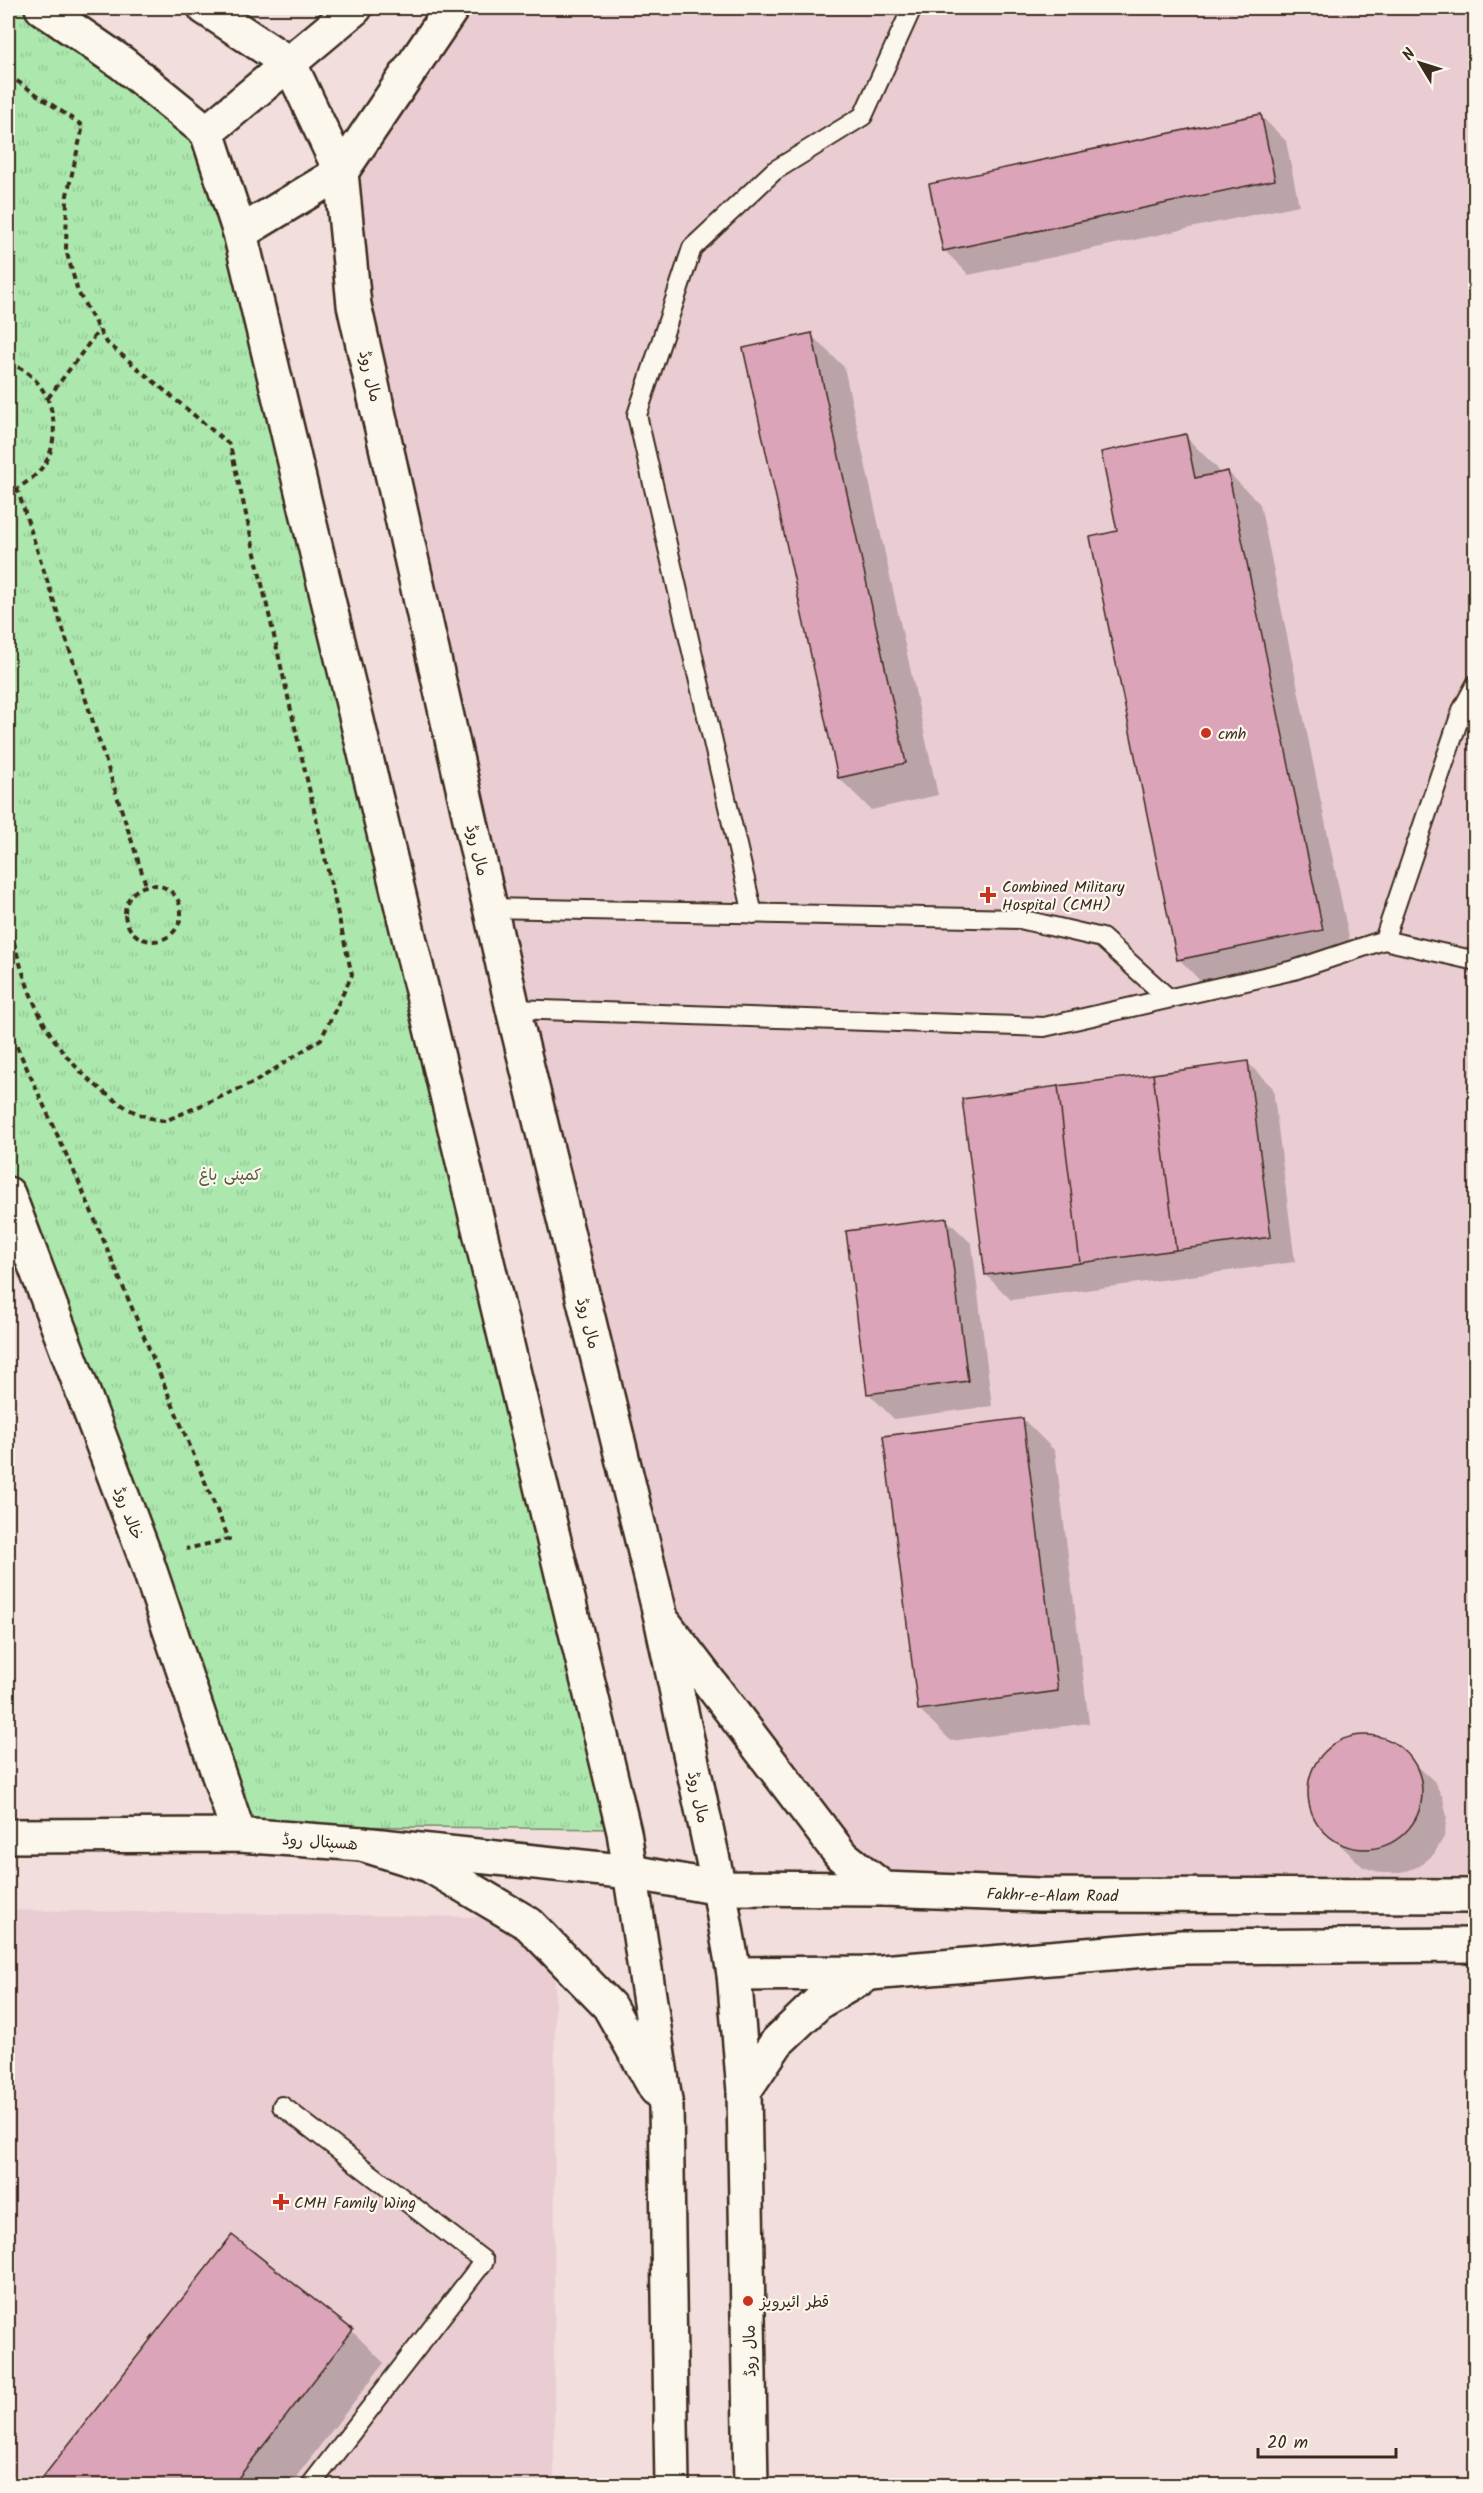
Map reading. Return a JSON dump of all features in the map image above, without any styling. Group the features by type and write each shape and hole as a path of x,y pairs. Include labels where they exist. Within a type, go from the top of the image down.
{"main road":[{"path":"42,8 122,63 207,132 240,233 631,1872 666,2107 672,2486"},
{"path":"205,8 290,63"},
{"path":"207,132 355,8"},
{"path":"240,233 341,172 452,8"},
{"name":"مال روڈ","path":"290,63 341,172 354,305 513,1009 661,1618 718,1887 734,1974 744,2091 751,2486"},
{"name":"خالد روڈ","path":"8,1194 146,1559 239,1835"},
{"path":"661,1618 841,1855 884,1889"},
{"name":"ھسپتال روڈ","path":"8,1836 239,1835 362,1844 631,1872"},
{"path":"362,1844 429,1865 529,1924 609,2006 666,2107"},
{"name":"Fakhr-e-Alam Road","path":"631,1872 718,1887 884,1889 1051,1895 1476,1896"},
{"path":"734,1974 870,1973 1182,1947 1476,1945"},
{"path":"744,2091 777,2042 810,2010 819,2002 870,1973"}],"lane":[{"path":"753,915 637,416 692,248 774,171 863,116 912,8"},
{"path":"1384,940 1462,710 1476,684"},
{"path":"491,908 1020,919 1102,938 1167,997"},
{"path":"513,1009 1044,1027 1167,997 1294,970 1384,940 1476,961"},
{"path":"282,2106 484,2260 310,2486"}],"path":[{"path":"8,75 83,126 67,195 66,250 78,292 105,341 204,421 230,445 352,975 321,1039 290,1062 255,1082 165,1121 151,1119 133,1113 84,1077 50,1035 24,982 8,920"},
{"path":"48,398 99,330"},
{"path":"8,363 17,366 36,379 48,398 55,426 50,454 33,478 8,494"},
{"path":"17,488 146,885"},
{"path":"146,885 162,886 175,894 182,910 178,925 168,937 152,941 137,936 127,924 125,908 132,893 146,885"},
{"path":"8,1027 82,1189 229,1539 146,1559"}],"shaded area":[{"name":"Combined Military Hospital (CMH)","path":"452,8 1475,8 1475,1893 884,1889 661,1618 341,172"},
{"name":"CMH Family Wing","path":"8,1910 555,1918 554,2485 8,2486"}],"green space":[{"name":"کمپنی باغ","path":"8,8 26,8 207,132 618,1829 233,1825 8,1215"}],"building":[{"path":"1261,114 1275,180 943,251 929,184"},
{"path":"812,333 906,763 838,778 743,348"},
{"name":"cmh","path":"1186,434 1195,478 1228,471 1323,930 1177,960 1090,537 1117,531 1101,452"},
{"path":"1248,1061 1271,1237 1176,1250 1153,1074"},
{"path":"1153,1074 1176,1250 1080,1263 1058,1086"},
{"path":"1058,1086 1080,1263 985,1275 962,1099"},
{"path":"947,1218 968,1381 867,1394 846,1231"},
{"path":"1023,1418 1058,1691 918,1710 883,1436"},
{"path":"1365,1735 1387,1739 1405,1752 1418,1770 1422,1792 1418,1814 1405,1832 1387,1845 1365,1849 1343,1845 1325,1832 1312,1814 1308,1792 1312,1770 1325,1752 1343,1739"},
{"path":"232,2235 353,2330 232,2486 36,2486"}],"place":[{"name":"cmh","path":"1206,733"},
{"name":"Combined Military Hospital (CMH)","path":"988,895"},
{"name":"CMH Family Wing","path":"281,2202"},
{"name":"قطر ائیرویز","path":"748,2301"}]}
